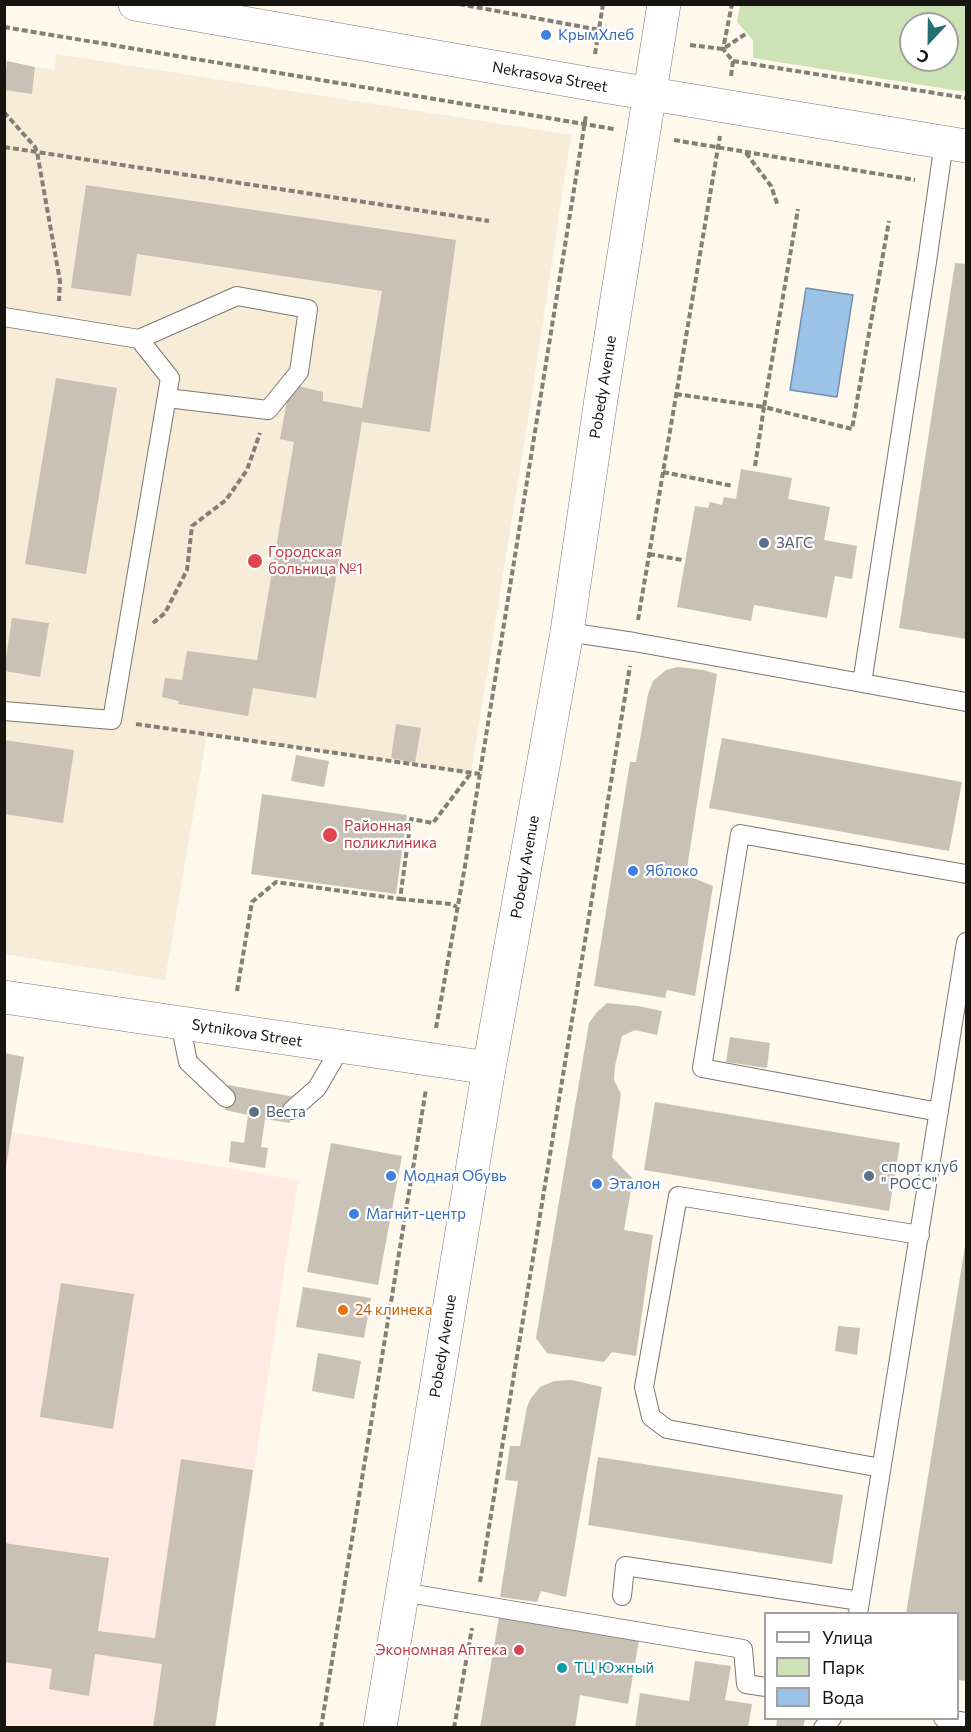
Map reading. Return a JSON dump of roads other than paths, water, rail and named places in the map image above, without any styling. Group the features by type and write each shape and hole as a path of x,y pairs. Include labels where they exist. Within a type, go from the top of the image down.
{"street":[{"name":"Nekrasova Street","path":"135,4 234,13 591,84 955,144"},
{"name":"Pobedy Avenue","path":"380,1728 489,1068 567,632 664,4"},
{"name":"Sytnikova Street","path":"4,997 489,1068"}],"lane":[{"path":"862,683 938,184 955,144"},
{"path":"4,317 139,339 237,296 308,309 299,372 268,410 167,398"},
{"path":"4,711 112,720 170,378 139,339"},
{"path":"567,632 966,702"},
{"path":"939,1112 702,1068 740,834 966,874"},
{"path":"622,1596 625,1566 859,1607 966,942"},
{"path":"180,1023 188,1062 226,1098"},
{"path":"292,1110 317,1088 340,1047"},
{"path":"881,1468 667,1429 651,1417 644,1387 678,1196 920,1235"},
{"path":"402,1592 743,1649 746,1683 764,1687"},
{"path":"951,1720 966,1722"}],"water":[{"path":"806,288 853,295 837,397 790,390"}],"place":[{"name":"KрымХлеб","path":"546,35"},
{"name":"ЗАГС","path":"764,543"},
{"name":"Городская больница №1","path":"255,561"},
{"name":"Районная поликлиника","path":"330,835"},
{"name":"Яблоко","path":"633,871"},
{"name":"Веста","path":"254,1112"},
{"name":"Модная Обувь","path":"391,1176"},
{"name":"спорт клуб \" РОСС\"","path":"869,1176"},
{"name":"Эталон","path":"597,1184"},
{"name":"Магнит-центр","path":"354,1214"},
{"name":"24 клинека","path":"343,1310"},
{"name":"Экономная Аптека","path":"519,1650"},
{"name":"ТЦ Южный","path":"562,1668"}]}
